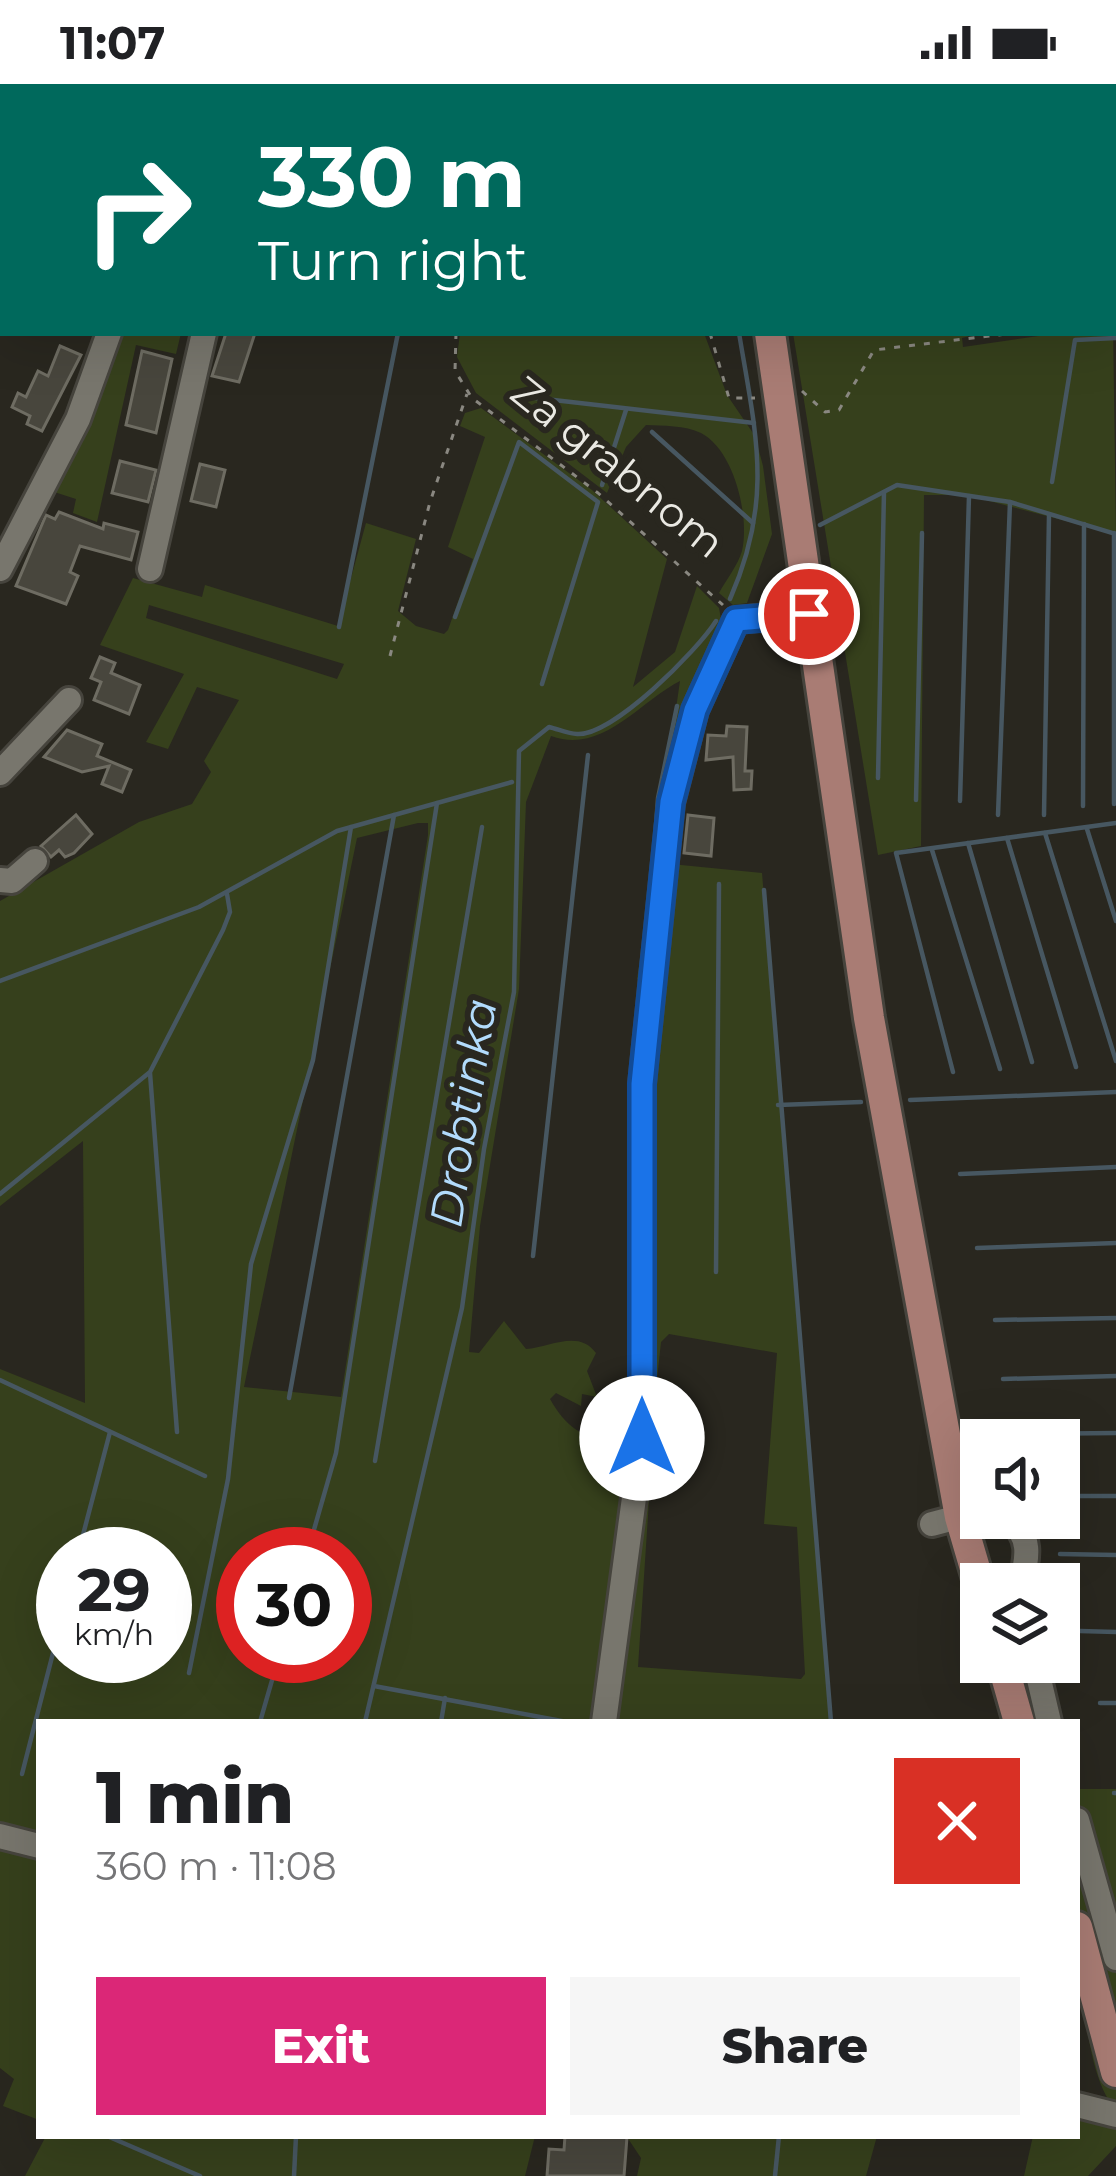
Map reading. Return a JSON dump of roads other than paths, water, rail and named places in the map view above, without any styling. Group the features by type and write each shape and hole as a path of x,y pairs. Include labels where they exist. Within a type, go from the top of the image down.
{"main road":[{"path":"771,336 869,1018 958,1518 973,1563"},
{"path":"1008,1683 1018,1719"},
{"path":"1080,1938 1116,2072"}],"street":[{"path":"0,569 78,419 108,336"},
{"path":"150,568 203,336"},
{"path":"179,499 212,336"},
{"name":"Za grabnom","path":"604,1719 642,1438 642,1084 671,802 695,710 736,620 809,614"},
{"path":"0,773 69,700"},
{"path":"0,880 12,881 34,861"},
{"path":"1040,1683 1048,1719"},
{"path":"1080,1831 1116,1958"},
{"path":"0,1837 36,1845"},
{"path":"1080,2106 1116,2115"}],"waterway":[{"path":"339,627 397,336"},
{"name":"Drobtinka","path":"730,599 744,563 757,498 755,436 739,336"},
{"path":"1052,482 1075,340 1116,338"},
{"path":"510,395 754,423"},
{"path":"602,485 626,410"},
{"path":"652,432 753,523"},
{"path":"455,617 519,442 598,502 542,684"},
{"path":"820,525 897,485 1010,502 1116,534"},
{"path":"878,778 884,492"},
{"path":"960,801 969,496"},
{"path":"998,815 1010,502"},
{"path":"1044,815 1049,515"},
{"path":"1083,806 1084,524"},
{"path":"916,800 922,533"},
{"path":"1114,533 1114,804"},
{"name":"Drobtinka","path":"366,1719 462,1308 484,1149 514,992 519,751 549,727 577,734 611,721 673,670 716,621"},
{"path":"653,866 658,798 677,706"},
{"path":"533,1256 588,755"},
{"path":"0,981 199,907 337,831 512,782"},
{"path":"315,1527 336,1453 437,803"},
{"path":"289,1398 394,815"},
{"path":"953,1072 896,853 1116,823"},
{"path":"192,1658 228,1479 251,1264 313,1060 351,827"},
{"path":"375,1461 482,827"},
{"path":"1087,829 1116,921"},
{"path":"1045,833 1116,1061"},
{"path":"1007,838 1076,1067"},
{"path":"968,843 1032,1062"},
{"path":"932,850 1000,1069"},
{"path":"716,1272 719,884"},
{"path":"764,890 831,1719"},
{"path":"0,1194 150,1072 223,930 230,912 227,894"},
{"path":"150,1073 177,1432"},
{"path":"910,1100 1116,1092"},
{"path":"778,1105 861,1102"},
{"path":"960,1174 1116,1167"},
{"path":"977,1248 1116,1243"},
{"path":"995,1320 1116,1318"},
{"path":"1003,1379 1116,1376"},
{"path":"0,1380 205,1476"},
{"path":"85,1527 110,1432"},
{"path":"1080,1433 1116,1433"},
{"path":"1080,1496 1116,1496"},
{"path":"1060,1554 1116,1555"},
{"path":"1080,1631 1116,1632"},
{"path":"36,1719 45,1683"},
{"path":"261,1719 271,1683"},
{"path":"374,1686 551,1719"},
{"path":"442,1719 445,1698"},
{"path":"1100,1703 1116,1703"},
{"path":"22,1774 36,1719"},
{"path":"114,2139 200,2176"},
{"name":"Drobtinka","path":"294,2176 296,2139"},
{"path":"775,2176 779,2139"}]}
